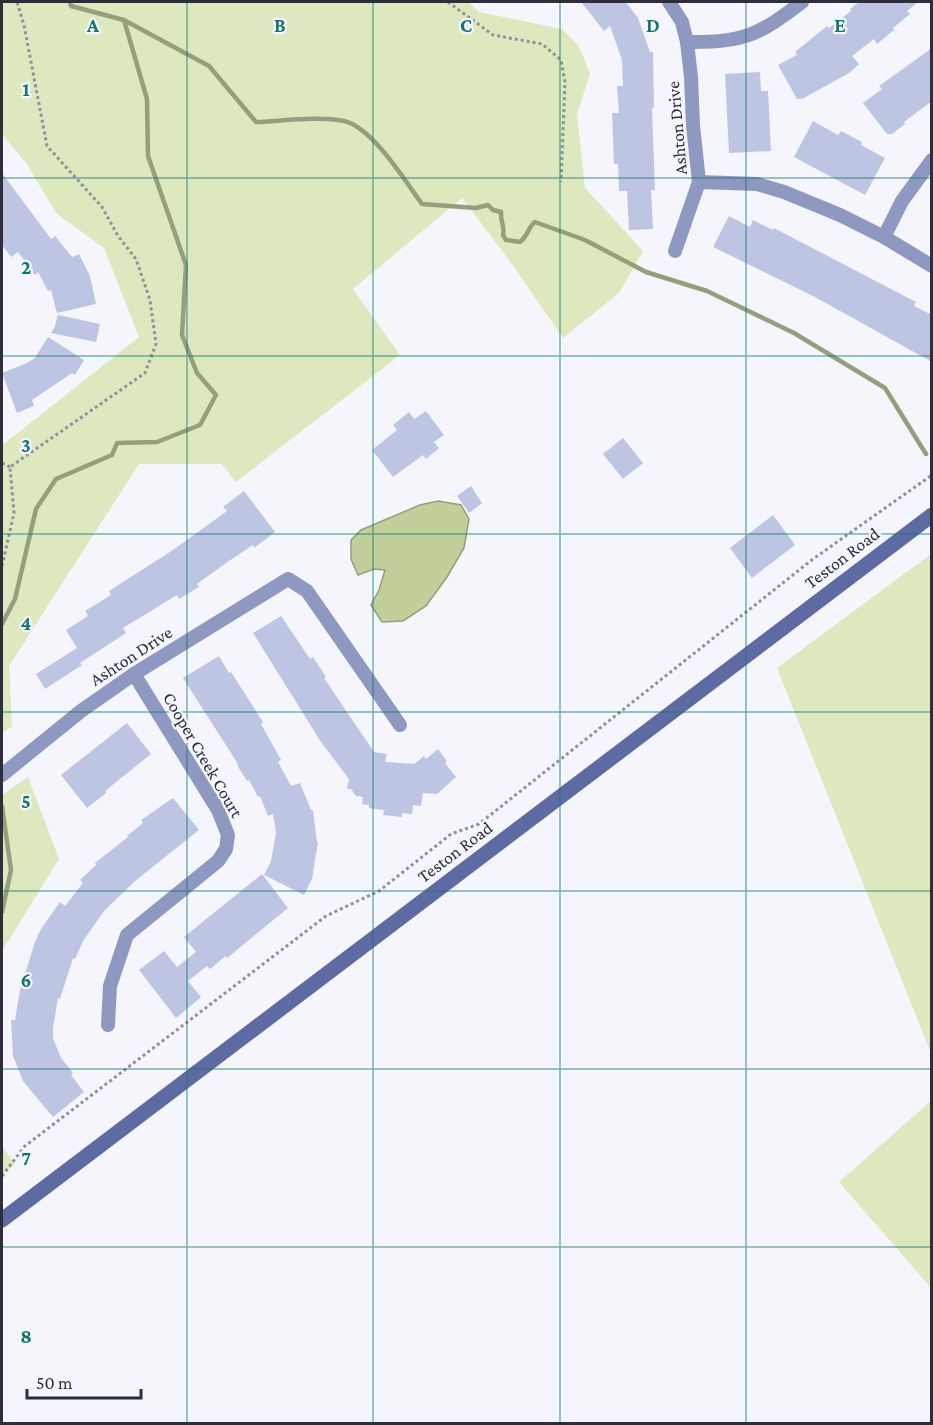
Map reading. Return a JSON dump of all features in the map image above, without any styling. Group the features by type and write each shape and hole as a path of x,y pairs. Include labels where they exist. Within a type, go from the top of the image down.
{"main road":[{"name":"Teston Road","path":"2,1220 932,515"}],"street":[{"name":"Ashton Drive","path":"669,2 682,22 687,42 699,182 675,251"},
{"path":"687,42 717,43 740,39 773,23 802,2"},
{"path":"885,237 902,201 932,160"},
{"path":"699,182 757,184 784,192 885,237 932,266"},
{"name":"Ashton Drive","path":"2,775 81,711 134,674 288,579 307,591 400,725"},
{"name":"Cooper Creek Court","path":"108,1025 110,986 127,935 218,861 226,849 228,835 218,810 134,674"}],"path":[{"path":"10,467 145,373 156,344 150,300 136,259 118,236 102,207 83,183 47,146 24,25 17,2"},
{"path":"448,2 493,35 542,44 561,60 565,82 561,182"},
{"path":"2,463 10,467"},
{"path":"2,566 15,513 10,467"},
{"path":"2,1176 24,1146 326,916 379,891 451,834 479,824 813,559 932,475"}],"shaded area":[{"path":"2,2 468,2 479,12 562,29 579,46 590,74 577,114 585,188 643,251 619,293 563,338 512,264 462,198 353,289 400,355 236,482 222,464 139,464 9,666 12,726 2,734 2,442 5,443 139,337 104,248 56,213 26,163 2,134"},
{"path":"438,501 461,505 469,519 464,548 426,606 403,621 382,622 371,605 379,590 385,570 374,569 358,575 351,559 351,540 361,530 420,505"},
{"path":"931,554 931,1053 777,668"},
{"path":"28,777 59,859 2,951 2,795"},
{"path":"931,1101 931,1288 839,1182"},
{"path":"2,1146 15,1164 2,1174"}],"building":[{"path":"581,2 626,2 638,18 650,52 653,52 654,107 652,108 655,190 651,190 653,229 629,230 627,191 619,191 618,164 614,164 612,113 619,113 617,86 623,86 622,60 610,26 604,31"},
{"path":"859,2 918,2 907,11 910,14 877,44 874,39 852,56 859,64 849,73 802,99 797,99 778,65 797,55 795,52 827,26 829,28 851,11 850,9"},
{"path":"932,48 932,101 892,134 887,134 863,103 882,89 879,86"},
{"path":"760,72 761,91 768,91 771,151 729,153 725,74"},
{"path":"813,121 838,135 841,131 885,158 865,195 794,157"},
{"path":"2,173 51,239 55,236 72,257 79,254 90,276 96,304 57,313 51,290 48,291 38,272 35,275 18,252 11,257 2,245"},
{"path":"729,216 750,227 753,220 773,230 774,228 916,302 914,306 932,315 932,362 815,297 713,247"},
{"path":"58,315 100,324 96,342 51,333"},
{"path":"48,337 84,360 75,375 72,373 32,400 34,406 17,413 2,373 35,358"},
{"path":"426,411 444,435 434,442 439,448 426,459 423,455 393,477 372,450 397,430 393,425 409,412 414,419"},
{"path":"623,438 643,463 623,479 603,454"},
{"path":"471,486 482,503 469,513 457,496"},
{"path":"244,491 275,532 254,548 253,545 226,563 197,584 199,587 179,599 177,595 123,628 126,633 45,689 36,674 77,648 66,630 88,616 85,611 111,595 109,591 173,550 227,511 223,507"},
{"path":"773,515 795,545 752,578 730,548"},
{"path":"281,616 310,659 313,657 326,677 324,678 374,752 387,754 385,762 414,764 424,756 426,759 438,749 456,777 437,794 423,793 421,806 413,805 412,814 402,813 402,817 383,815 384,810 369,808 369,805 362,804 363,797 356,796 351,789 347,789 349,779 321,742 253,633"},
{"path":"219,656 263,722 261,724 281,760 278,762 291,786 300,783 311,810 313,810 318,842 312,879 304,895 264,875 271,861 276,833 273,814 268,816 260,796 258,797 249,780 247,781 183,678"},
{"path":"127,723 151,754 87,808 61,775"},
{"path":"173,798 199,830 135,881 104,911 83,941 75,959 73,958 60,999 58,998 53,1038 61,1058 84,1092 53,1117 23,1081 13,1056 11,1020 15,1020 20,990 35,942 41,929 60,902 65,906 83,883 80,880 96,865 95,863 143,823 141,820"},
{"path":"262,874 288,908 227,958 226,956 210,969 207,966 188,981 201,997 176,1018 139,970 164,951 177,967 196,952 184,937"}],"waterway":[{"path":"70,2 71,6 124,20 209,66 256,122 323,119 344,121 355,125 377,144 422,204 476,208 488,205 493,210 501,212 503,235 506,240 520,242 535,222 585,240 646,272 707,291 794,333 885,388 926,454"},
{"path":"2,624 15,599 36,509 56,479 112,455 117,443 157,442 200,425 216,395 197,373 182,335 186,265 148,156 147,99 124,20"},
{"path":"2,806 11,870 2,912"}]}
